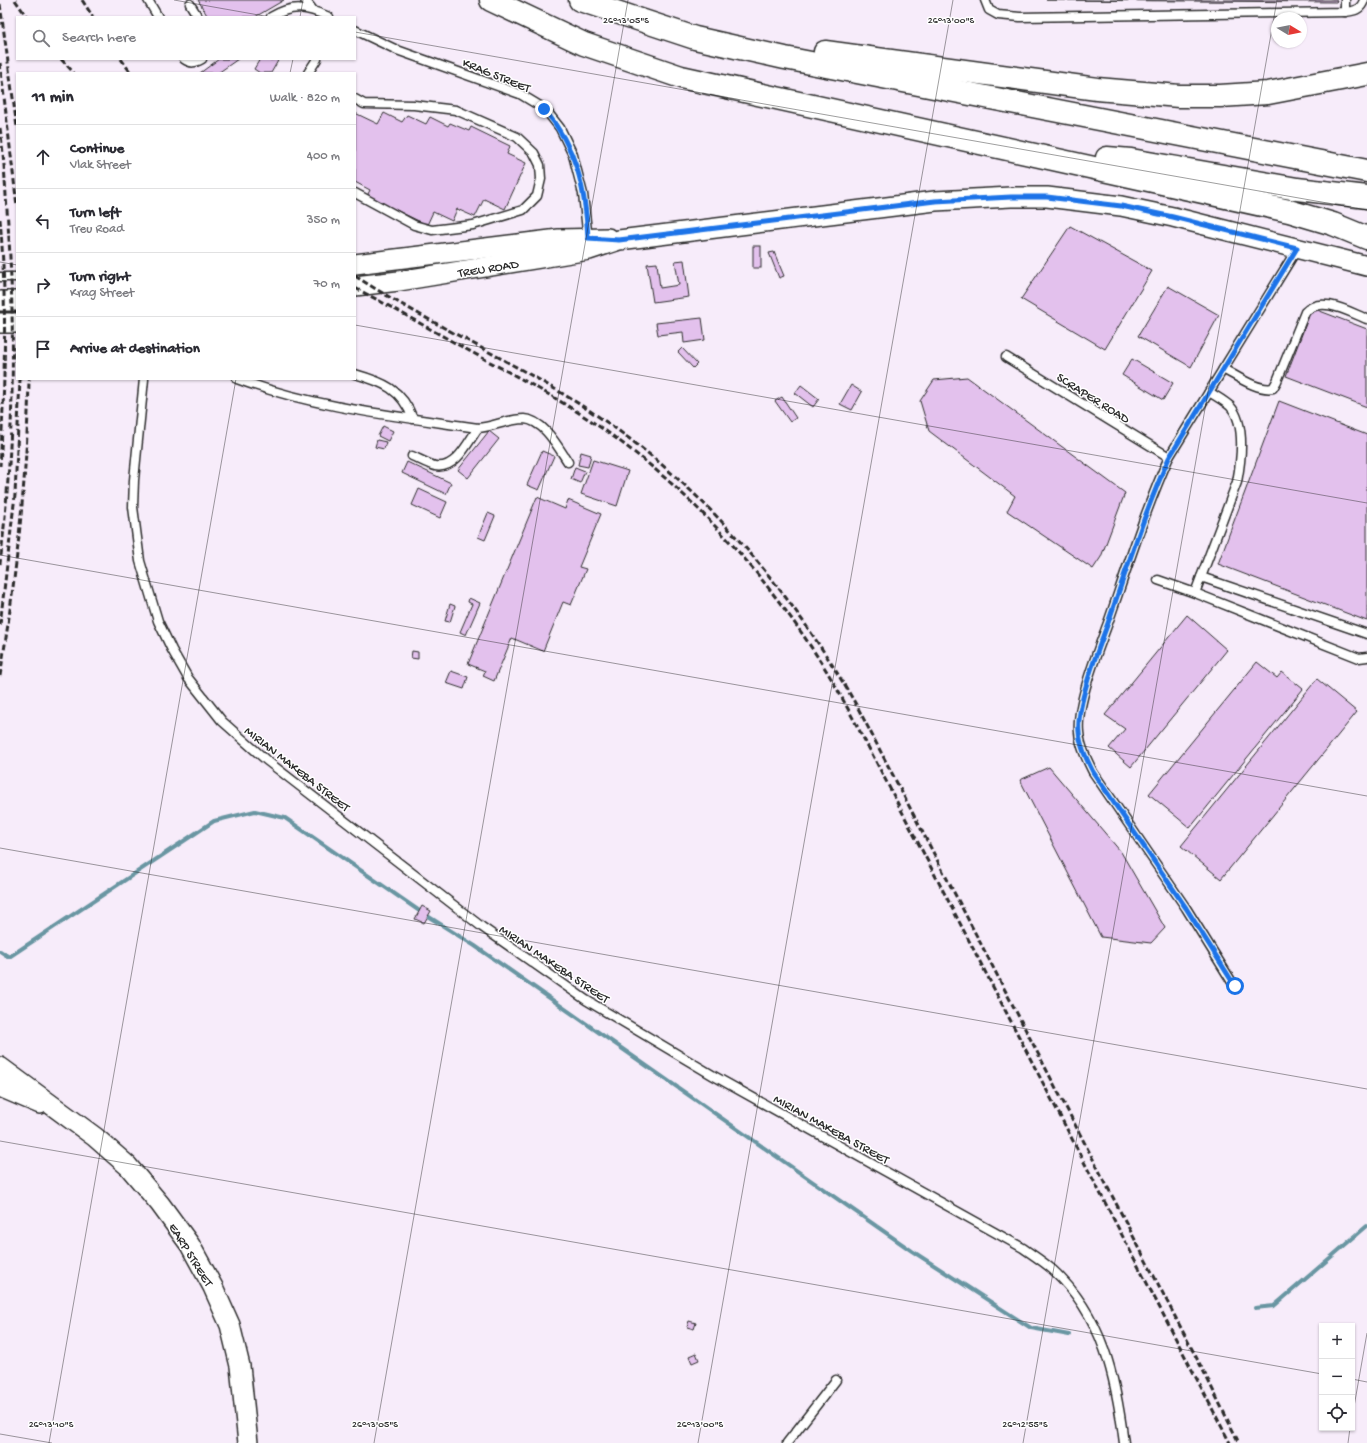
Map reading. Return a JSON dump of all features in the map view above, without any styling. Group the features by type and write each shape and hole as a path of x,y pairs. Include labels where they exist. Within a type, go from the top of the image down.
{"highway":[{"path":"491,0 584,44 681,77 1289,211 1333,224 1367,238"},
{"path":"580,0 695,38 786,58 1367,171"},
{"path":"695,38 729,38 1097,89 1179,96 1220,96 1268,93 1367,74"},
{"path":"1052,158 1084,156 1130,160 1297,189 1346,196 1367,197"}],"street":[{"name":"TREU ROAD","path":"356,286 400,281 589,244 935,201 1011,197 1047,197 1121,206 1173,217 1367,266"},
{"name":"TREU ROAD","path":"356,264 559,239 589,244"},
{"path":"0,301 16,300"},
{"path":"0,323 16,323"},
{"name":"EARP STREET","path":"0,1067 39,1095 56,1110 95,1137 128,1166 160,1204 190,1246 213,1287 230,1325 240,1366 248,1443"},
{"name":"EARP STREET","path":"0,1087 56,1110"}],"lane":[{"path":"148,0 157,16"},
{"path":"305,0 312,9 326,16"},
{"path":"985,0 989,10 998,15 1020,17 1345,12 1356,11 1363,4 1364,0"},
{"path":"1345,0 1345,12"},
{"path":"190,4 197,16"},
{"path":"274,16 291,9 312,9"},
{"name":"KRAG STREET","path":"356,30 397,50 520,94 544,109 560,128 573,155 583,194 589,244"},
{"path":"186,60 191,63 196,63 200,60"},
{"path":"309,72 316,60"},
{"path":"356,100 364,104 414,105 456,110 517,137 534,152 540,165 541,179 537,196 523,210 473,225 432,230 414,224 356,194"},
{"path":"1235,986 1186,908 1093,772 1083,750 1079,732 1081,711 1091,672 1153,494 1169,458 1297,248"},
{"path":"0,277 16,277"},
{"path":"1223,369 1245,381 1267,389 1272,388 1278,381 1305,312 1310,307 1323,304 1367,319"},
{"name":"SCRAPER ROAD","path":"1006,357 1169,458"},
{"path":"356,374 380,381 391,387 404,400 413,419"},
{"name":"MIRIAN MAKEBA STREET","path":"144,380 134,480 133,507 140,561 158,621 172,650 188,678 222,721 261,756 482,927 586,1000 714,1076 1023,1248 1052,1269 1077,1297 1090,1315 1098,1332 1112,1377 1124,1443"},
{"path":"240,380 260,388 318,404 413,419 478,428 490,427 524,419 533,421 546,431 568,462"},
{"path":"1195,593 1237,482 1242,447 1238,420 1230,407 1209,392"},
{"path":"412,456 436,466 446,466 454,462 478,428"},
{"path":"1201,577 1367,634"},
{"path":"1158,580 1195,593 1359,658 1367,657"},
{"path":"787,1443 836,1380"}],"building":[{"path":"198,0 284,0 257,16 207,16"},
{"path":"1046,0 1336,0 1337,2"},
{"path":"218,60 237,60 219,72 201,72"},
{"path":"259,60 278,60 272,72 258,72 254,69"},
{"path":"356,113 378,124 384,113 402,122 407,115 426,124 430,117 448,126 450,123 469,131 471,127 510,146 507,154 526,163 505,209 484,199 475,217 457,209 452,221 433,212 427,225 367,196 370,190 356,183"},
{"path":"1070,226 1152,271 1105,349 1021,299"},
{"path":"753,246 761,246 761,268 753,268"},
{"path":"774,252 784,276 779,278 769,253"},
{"path":"684,260 689,297 653,302 647,264 657,263 660,288 679,285 675,261"},
{"path":"1168,286 1219,315 1191,367 1138,336"},
{"path":"1312,308 1367,329 1367,407 1286,376"},
{"path":"702,318 705,340 684,343 683,332 658,335 656,323"},
{"path":"682,348 697,364 693,368 678,352"},
{"path":"1132,359 1173,383 1163,400 1122,375"},
{"path":"967,377 1125,493 1101,557 1093,569 1007,511 1015,496 929,431 920,401 934,380"},
{"path":"801,385 819,399 813,407 795,393"},
{"path":"851,385 862,392 852,410 840,404"},
{"path":"782,397 796,418 790,422 775,401"},
{"path":"1279,401 1367,435 1367,621 1218,564"},
{"path":"383,426 393,431 388,441 378,436"},
{"path":"489,431 499,439 468,478 458,470"},
{"path":"377,440 386,442 384,449 375,447"},
{"path":"542,451 554,456 539,490 527,485"},
{"path":"581,452 591,455 588,467 578,465"},
{"path":"593,460 628,471 617,506 581,494"},
{"path":"407,462 451,483 446,494 402,473"},
{"path":"575,467 585,471 580,483 571,479"},
{"path":"419,489 447,502 440,518 412,505"},
{"path":"537,497 565,509 568,500 601,514 579,567 586,569 571,605 563,602 543,651 512,638 494,681 483,676 485,671 468,664"},
{"path":"488,513 495,516 485,540 478,537"},
{"path":"469,598 480,603 466,635 460,632 472,604 468,602"},
{"path":"450,604 455,606 450,622 445,621"},
{"path":"1187,615 1227,650 1131,767 1109,748 1125,729 1105,715"},
{"path":"412,651 418,652 418,659 411,658"},
{"path":"1257,662 1277,678 1282,672 1303,689 1190,828 1149,794"},
{"path":"451,671 468,677 464,689 446,683"},
{"path":"1317,679 1357,712 1221,879 1181,846"},
{"path":"1049,767 1121,852 1165,928 1151,943 1101,937 1020,780"},
{"path":"422,906 431,911 424,923 415,919"},
{"path":"689,1321 696,1323 694,1329 687,1327"},
{"path":"696,1353 699,1360 692,1363 689,1356"}],"waterway":[{"path":"0,951 9,957 214,821 255,811 285,818 418,910 475,946 912,1251 1031,1328 1069,1335"},
{"path":"1255,1308 1274,1306 1367,1226"}],"railway":[{"path":"15,0 26,16"},
{"path":"82,0 92,16"},
{"path":"0,4 16,120"},
{"path":"62,60 73,72"},
{"path":"122,60 130,72"},
{"path":"0,63 16,198"},
{"path":"0,128 12,298 11,431 5,520 0,564"},
{"path":"0,219 4,281 3,404 0,466"},
{"path":"356,277 417,313 544,382 605,421 644,450 716,515 779,589 808,628 859,710 1206,1376 1239,1443"},
{"path":"356,289 533,386 600,427 663,476 693,503 721,532 773,593 819,659 846,705 1230,1443"},
{"path":"0,625 15,495 20,380"},
{"path":"0,676 20,528 26,454 29,380"}],"route":[{"path":"544,109 560,128 573,155 583,194 587,218 588,238 619,240 867,208 935,201 1011,197 1047,197 1121,206 1173,217 1297,248 1169,458 1153,494 1091,672 1081,711 1079,732 1083,750 1093,772 1118,806 1186,908 1235,986"}]}
